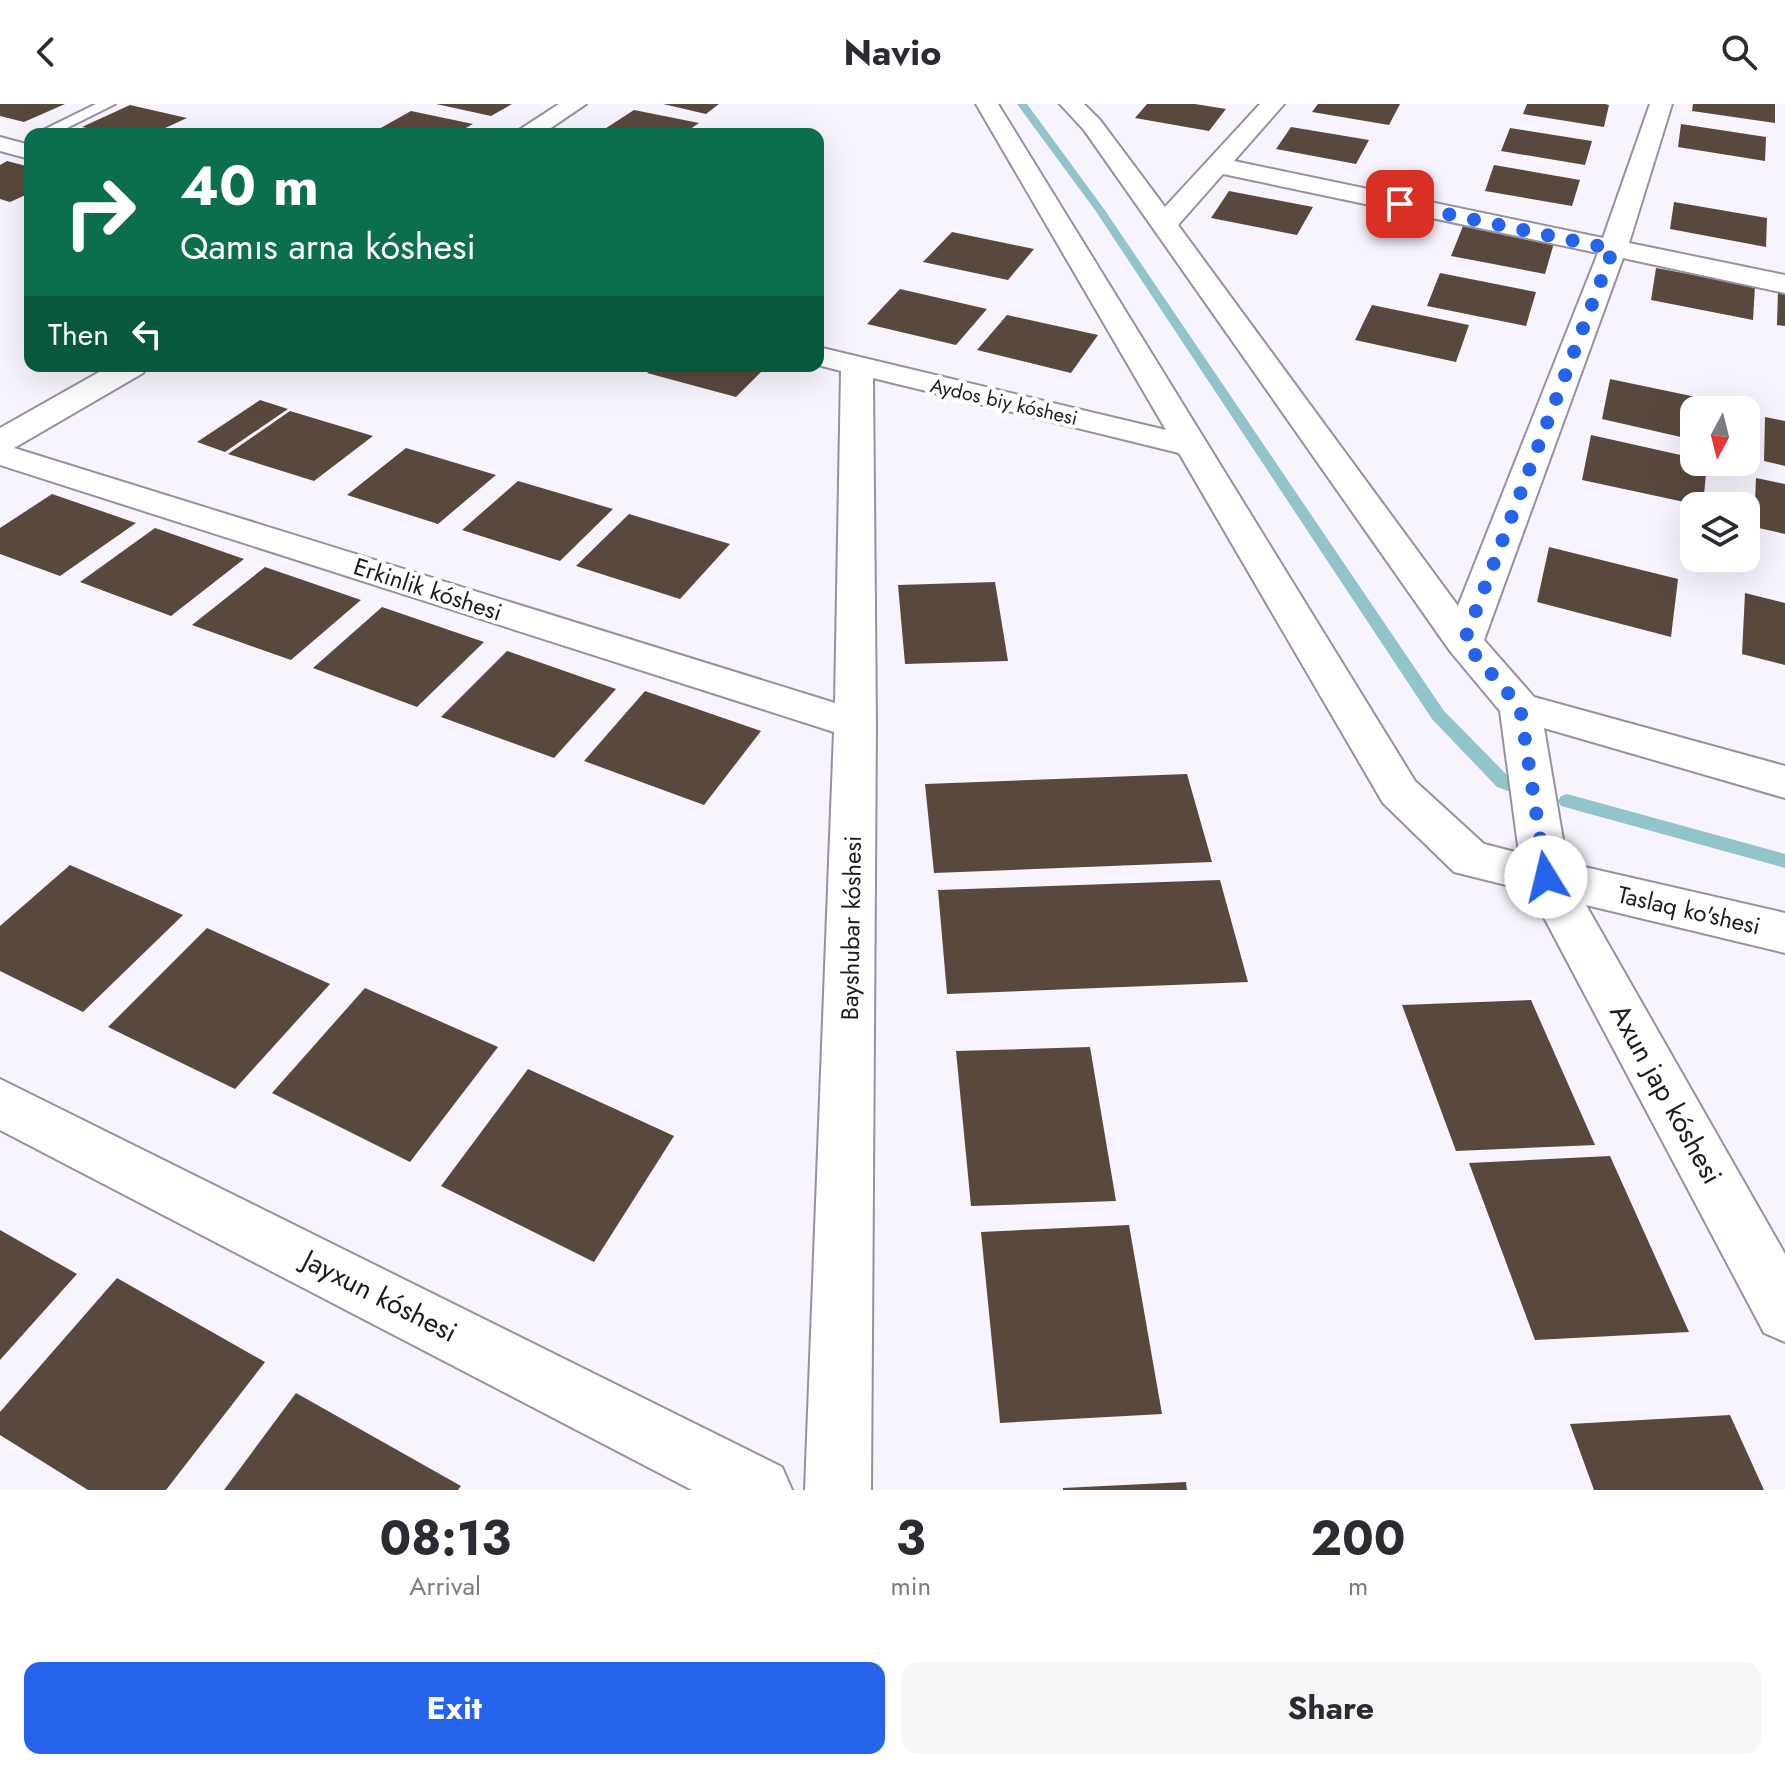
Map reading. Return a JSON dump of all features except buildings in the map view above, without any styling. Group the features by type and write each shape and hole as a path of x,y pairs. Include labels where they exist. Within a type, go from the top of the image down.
{"street":[{"path":"535,128 575,104"},
{"name":"Taslaq ko'shesi","path":"987,104 1399,792 1470,859 1785,933"},
{"path":"1071,104 1092,125 1464,642 1520,707 1546,877"},
{"path":"1164,224 1273,104"},
{"path":"1464,642 1613,249 1661,104"},
{"path":"1217,165 1785,284"},
{"name":"Aydos biy kóshesi","path":"837,361 1191,446"},
{"name":"Bayshubar kóshesi","path":"837,361 855,724 838,1490"},
{"path":"0,442 122,372"},
{"name":"Erkinlik kóshesi","path":"0,454 855,724"},
{"path":"1520,707 1785,782"},
{"name":"Axun jap kóshesi","path":"1546,877 1785,1312"},
{"name":"Jayxun kóshesi","path":"0,1103 759,1490"}],"lane":[{"path":"56,128 108,104"}],"waterway":[{"path":"1022,104 1099,209 1438,715 1503,782 1511,785"},
{"path":"1567,801 1785,861"}],"route":[{"path":"1400,204 1613,249 1464,642 1520,707 1546,877"}]}
